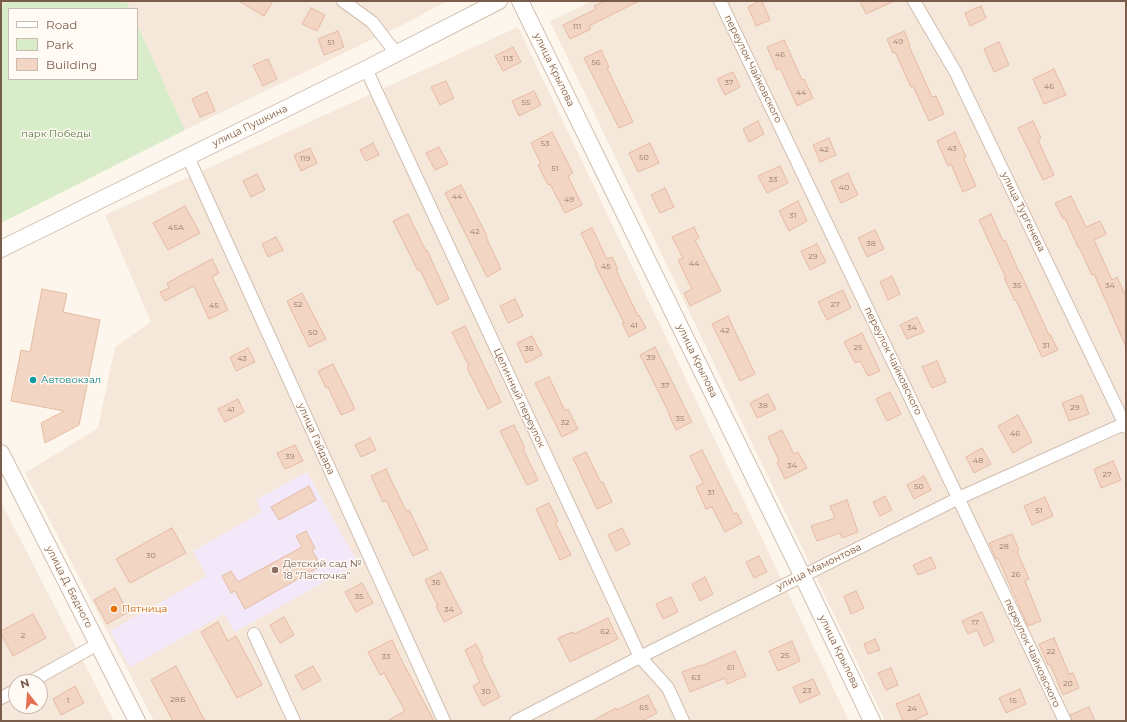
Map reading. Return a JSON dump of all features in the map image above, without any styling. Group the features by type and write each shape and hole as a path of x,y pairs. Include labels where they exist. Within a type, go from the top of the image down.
{"street":[{"path":"343,1 372,22 396,53"},
{"name":"улица Пушкина","path":"1,249 366,69 499,1"},
{"name":"улица Крылова","path":"520,1 802,575 872,721"},
{"name":"переулок Чайковского","path":"720,1 1064,721"},
{"name":"улица Тургенева","path":"914,1 956,73 1126,425"},
{"name":"Целинный переулок","path":"366,69 640,657 668,688 683,721"},
{"name":"улица Гайдара","path":"188,157 444,721"},
{"name":"улица Мамонтова","path":"516,721 802,575 958,498 1126,425"},
{"name":"улица Д. Бедного","path":"1,454 137,721"},
{"path":"254,634 294,721"},
{"path":"44,674 98,644"}],"shaded area":[{"path":"126,1 447,1 408,22 185,130 138,26 138,8 130,8"},
{"path":"592,1 1126,1 1126,721 885,721 550,21"},
{"path":"518,27 849,721 154,721 25,473 98,428 115,347 151,322 105,215"},
{"name":"Детский сад № 18 \"Ласточка\"","path":"307,472 358,563 235,632 224,614 130,667 110,631 207,576 193,551 262,512 256,500"},
{"path":"1,502 114,721 1,721"}],"green space":[{"name":"парк Победы","path":"1,1 126,1 130,8 8,8 8,80 138,80 138,26 185,130 1,223"}],"building":[{"path":"239,1 273,1 264,16"},
{"path":"605,1 639,1 589,26 591,29 570,39 563,25 596,9 594,6"},
{"path":"762,1 770,20 756,26 748,7"},
{"path":"860,1 894,1 866,14"},
{"path":"981,6 986,18 970,26 965,13"},
{"path":"311,8 325,15 317,31 302,24"},
{"path":"338,31 344,47 324,55 318,39"},
{"path":"904,31 910,45 909,46 932,97 936,96 944,114 929,121 913,86 911,87 895,52 893,53 887,39"},
{"path":"784,40 802,80 804,79 813,98 797,106 780,68 777,70 767,47"},
{"path":"999,42 1009,65 994,72 984,49"},
{"path":"513,47 521,62 503,71 495,56"},
{"path":"601,50 609,67 607,68 633,122 619,128 584,58"},
{"path":"268,59 277,79 263,86 253,65"},
{"path":"1054,69 1066,95 1044,104 1033,79"},
{"path":"733,72 740,87 725,95 717,79"},
{"path":"446,81 454,98 440,105 431,87"},
{"path":"534,91 541,105 519,116 512,101"},
{"path":"207,92 215,111 200,117 192,99"},
{"path":"758,121 764,134 749,142 743,129"},
{"path":"1033,121 1041,138 1038,140 1054,175 1043,180 1018,128"},
{"path":"552,132 573,173 568,176 582,205 565,213 538,165 541,164 531,143"},
{"path":"955,132 966,157 964,159 976,186 963,192 951,164 948,166 937,141"},
{"path":"829,138 836,155 820,162 813,145"},
{"path":"373,143 379,155 366,161 360,150"},
{"path":"650,143 659,163 638,172 629,153"},
{"path":"439,147 448,164 435,170 426,153"},
{"path":"310,148 317,163 301,171 294,155"},
{"path":"780,166 788,183 767,193 758,176"},
{"path":"848,173 858,195 841,203 831,181"},
{"path":"257,174 265,190 251,197 243,181"},
{"path":"461,185 487,236 486,237 501,269 487,277 445,193"},
{"path":"665,188 674,207 660,213 651,195"},
{"path":"1071,196 1086,227 1100,221 1106,234 1094,240 1112,280 1117,277 1126,296 1126,347 1094,274 1092,275 1065,218 1063,219 1055,203"},
{"path":"798,201 807,221 789,231 779,211"},
{"path":"185,206 200,233 168,250 153,223"},
{"path":"408,214 426,251 427,250 449,299 437,305 393,221"},
{"path":"991,214 1003,241 1005,240 1049,335 1050,334 1058,350 1042,357 1016,300 1015,301 1004,278 1006,278 979,220"},
{"path":"694,227 699,238 695,240 721,291 690,306 684,293 692,289 678,260 683,258 672,237"},
{"path":"592,228 607,259 612,257 618,269 616,270 638,316 639,315 646,328 629,337 622,323 624,323 581,233"},
{"path":"875,230 884,249 867,257 858,238"},
{"path":"276,237 283,250 268,257 262,244"},
{"path":"817,244 826,262 810,270 801,251"},
{"path":"212,259 219,273 212,277 228,310 209,319 194,286 165,301 160,292 169,288 167,283"},
{"path":"892,276 900,294 888,300 880,282"},
{"name":"Автовокзал","path":"42,289 67,294 63,312 100,320 79,425 45,443 41,423 64,411 11,401 21,350 30,352"},
{"path":"843,290 851,308 827,320 818,302"},
{"path":"302,293 326,339 309,347 287,301"},
{"path":"515,299 523,316 508,323 500,306"},
{"path":"728,316 755,374 740,381 712,324"},
{"path":"917,317 924,332 907,339 900,325"},
{"path":"465,326 501,402 488,409 467,368 469,366 452,332"},
{"path":"862,333 880,371 868,376 860,361 855,363 844,342"},
{"path":"532,336 542,355 526,363 517,343"},
{"path":"655,347 692,422 676,430 640,355"},
{"path":"248,348 255,362 236,371 230,357"},
{"path":"937,361 946,382 932,388 922,367"},
{"path":"333,364 355,409 341,415 328,387 326,388 318,371"},
{"path":"549,377 565,411 568,409 578,429 562,437 535,383"},
{"path":"890,392 901,414 887,421 876,399"},
{"path":"768,394 776,409 757,418 750,403"},
{"path":"1082,395 1089,414 1069,421 1062,403"},
{"path":"238,399 244,412 225,422 218,409"},
{"path":"1018,415 1032,442 1013,453 998,426"},
{"path":"514,425 525,448 523,449 538,480 527,485 500,431"},
{"path":"782,430 794,454 798,452 807,468 785,479 777,463 779,461 768,437"},
{"path":"370,438 376,450 361,457 355,445"},
{"path":"295,445 303,461 285,469 277,453"},
{"path":"982,448 991,464 974,473 966,457"},
{"path":"702,450 734,514 737,513 742,523 725,532 712,507 706,509 696,487 703,483 690,456"},
{"path":"586,452 601,483 603,482 612,502 597,509 573,458"},
{"path":"1113,461 1121,480 1101,488 1094,469"},
{"path":"386,469 406,511 409,510 428,549 413,556 386,500 383,502 371,476"},
{"path":"924,476 931,490 914,499 907,485"},
{"path":"309,486 316,500 279,520 271,507"},
{"path":"885,496 892,510 880,516 873,502"},
{"path":"1045,497 1053,516 1032,525 1024,506"},
{"path":"847,500 858,532 842,538 840,533 817,541 811,526 835,518 830,506"},
{"path":"549,503 558,521 555,522 571,555 560,560 536,509"},
{"path":"172,528 186,553 130,583 116,559"},
{"path":"622,528 630,544 616,551 608,535"},
{"path":"306,531 315,548 312,550 321,566 245,609 235,591 231,593 222,576 231,571 238,582 302,547 296,536"},
{"path":"1012,534 1019,550 1017,551 1029,579 1025,581 1041,621 1028,626 998,558 996,559 989,543"},
{"path":"759,556 767,572 754,578 746,562"},
{"path":"931,557 936,568 918,575 913,565"},
{"path":"441,572 462,613 444,622 425,580"},
{"path":"705,577 713,594 700,601 692,584"},
{"path":"362,583 373,603 356,612 345,592"},
{"path":"115,588 128,612 107,624 94,600"},
{"path":"856,591 864,608 851,614 844,596"},
{"path":"671,597 678,612 663,619 656,604"},
{"path":"982,612 994,641 984,646 977,630 968,634 962,621"},
{"path":"33,614 46,638 13,656 1,634 1,631"},
{"path":"284,617 294,635 280,643 270,625"},
{"path":"608,618 618,639 570,662 558,638 573,632 574,634"},
{"path":"218,622 228,641 236,636 262,685 237,698 201,632"},
{"path":"1054,638 1069,674 1073,673 1079,688 1063,695 1050,664 1048,665 1039,644"},
{"path":"875,639 880,650 868,654 864,644"},
{"path":"392,640 434,721 387,721 405,711 384,673 380,675 368,652"},
{"path":"792,641 800,661 778,671 769,651"},
{"path":"476,644 483,658 481,659 500,697 483,706 473,686 480,682 465,650"},
{"path":"735,651 746,676 727,684 725,678 690,692 682,672 701,666"},
{"path":"176,666 205,721 173,721 151,680"},
{"path":"313,666 321,680 303,690 295,676"},
{"path":"891,668 898,685 886,690 878,673"},
{"path":"813,679 820,694 800,703 793,687"},
{"path":"75,686 84,703 61,715 53,699"},
{"path":"1020,689 1026,704 1006,713 999,698"},
{"path":"919,694 928,714 912,721 903,721 896,704"},
{"path":"648,695 657,713 642,721 592,721 616,708 617,710"},
{"path":"1089,707 1095,721 1072,721 1070,715"}],"place":[{"name":"Автовокзал","path":"33,380"},
{"name":"Детский сад № 18 \"Ласточка\"","path":"275,570"},
{"name":"Пятница","path":"114,609"}]}
